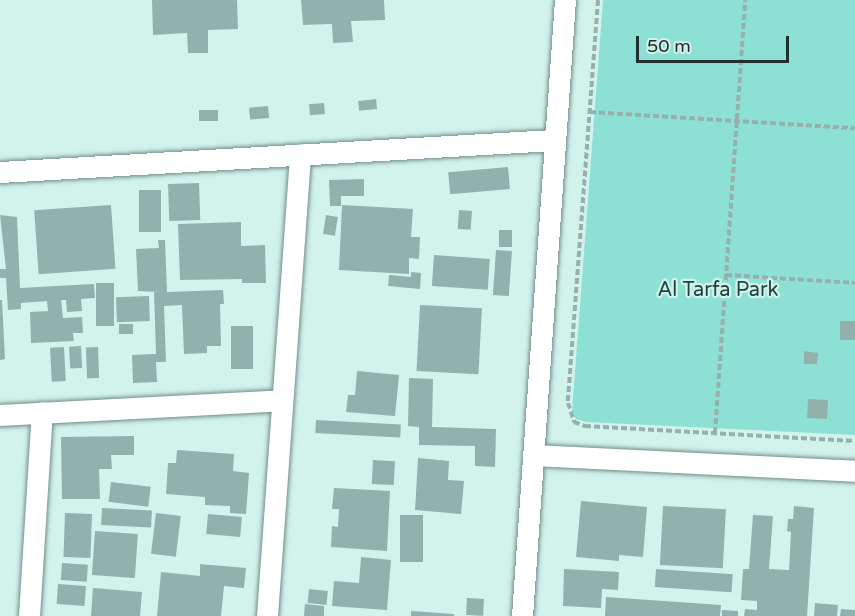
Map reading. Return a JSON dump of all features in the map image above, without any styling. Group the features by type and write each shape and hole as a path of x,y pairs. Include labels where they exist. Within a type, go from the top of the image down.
{"street":[{"path":"522,616 565,0"},
{"path":"0,172 554,140"},
{"path":"267,616 300,154"},
{"path":"0,415 282,400"},
{"path":"29,616 42,412"},
{"path":"533,455 855,471"}],"path":[{"path":"598,0 569,413 574,422 585,426 855,441"},
{"path":"715,433 746,0"},
{"path":"590,112 855,128"},
{"path":"726,275 855,283"}],"green space":[{"name":"Al Tarfa Park","path":"603,0 855,0 855,435 586,422 576,419 572,412"}],"building":[{"path":"152,0 237,0 238,29 208,30 208,53 188,53 187,33 153,35"},
{"path":"301,0 384,0 385,20 351,21 353,42 333,43 332,24 303,25"},
{"path":"376,99 377,109 359,111 358,101"},
{"path":"324,103 325,114 310,115 309,104"},
{"path":"268,106 269,118 250,120 249,108"},
{"path":"199,110 218,110 218,121 199,121"},
{"path":"508,167 510,189 450,194 448,172"},
{"path":"364,179 364,196 341,196 341,206 330,206 329,180"},
{"path":"199,183 200,220 169,221 168,184"},
{"path":"139,190 161,190 161,232 139,232"},
{"path":"111,205 115,269 39,274 34,210"},
{"path":"342,205 413,209 411,237 420,237 419,259 409,258 409,274 339,270"},
{"path":"459,210 472,211 471,230 458,229"},
{"path":"0,215 17,217 20,288 94,284 95,298 81,299 82,311 67,312 66,300 61,300 63,318 82,317 83,333 73,333 74,341 31,343 30,312 48,311 47,301 21,303 21,309 8,310 6,278 0,278 0,269 6,269"},
{"path":"326,215 338,217 335,236 323,234"},
{"path":"241,222 241,246 265,245 266,283 242,283 242,279 180,280 178,224"},
{"path":"499,230 512,230 512,247 499,247"},
{"path":"158,240 165,240 167,292 223,290 224,304 220,304 221,346 207,346 207,353 184,354 182,305 164,306 166,362 156,362 157,382 133,383 132,355 156,354 154,292 161,292 138,291 136,249 159,248"},
{"path":"496,250 512,251 509,296 493,295"},
{"path":"434,255 490,259 488,290 432,286"},
{"path":"411,272 421,273 420,289 388,286 389,275 411,277"},
{"path":"96,283 114,283 114,326 96,326"},
{"path":"149,296 150,321 117,322 116,297"},
{"path":"0,300 2,300 5,359 0,360"},
{"path":"420,305 482,308 478,374 417,371"},
{"path":"840,321 855,321 855,340 840,340"},
{"path":"119,324 133,324 133,334 119,334"},
{"path":"231,326 253,326 253,369 231,369"},
{"path":"81,346 82,368 70,369 69,347"},
{"path":"64,347 66,381 52,382 50,348"},
{"path":"86,347 98,347 99,378 87,378"},
{"path":"804,351 818,353 817,364 804,364"},
{"path":"357,371 399,375 395,416 346,412 348,395 355,395"},
{"path":"409,378 433,379 432,427 496,429 495,467 475,466 475,446 419,445 419,427 408,426"},
{"path":"808,399 828,400 827,419 807,418"},
{"path":"316,420 401,424 400,437 315,433"},
{"path":"134,436 134,455 111,455 112,469 99,469 100,499 62,499 61,437"},
{"path":"177,450 234,454 233,471 249,473 246,514 230,513 230,506 205,505 205,497 166,494 168,463 176,463"},
{"path":"418,458 449,461 448,480 464,481 461,514 415,510"},
{"path":"373,460 395,461 394,485 372,484"},
{"path":"111,482 151,487 148,507 109,502"},
{"path":"334,488 390,491 387,551 331,547 332,526 338,527 339,509 332,509"},
{"path":"581,501 647,507 643,557 619,555 619,561 576,557"},
{"path":"663,506 726,509 723,568 660,565"},
{"path":"794,506 814,508 807,616 744,616 745,609 757,610 757,601 741,600 743,569 749,569 753,515 773,516 769,569 789,570 791,532 787,531 788,519 793,519"},
{"path":"102,508 152,511 151,528 101,525"},
{"path":"65,513 92,514 90,558 63,557"},
{"path":"156,513 181,516 176,557 151,554"},
{"path":"208,514 242,517 240,537 206,534"},
{"path":"400,515 423,515 423,562 400,562"},
{"path":"95,531 138,534 135,578 92,575"},
{"path":"361,557 391,560 387,610 332,606 334,581 359,583"},
{"path":"62,563 88,565 87,582 61,580"},
{"path":"200,564 246,568 244,588 224,586 221,616 157,616 161,572 200,576"},
{"path":"564,569 619,572 618,590 602,589 601,608 563,606"},
{"path":"656,569 733,574 732,592 655,587"},
{"path":"58,584 86,586 85,606 57,604"},
{"path":"93,588 142,592 140,616 91,616"},
{"path":"309,589 328,591 326,605 308,603"},
{"path":"606,597 721,605 720,616 605,616"},
{"path":"467,598 484,599 483,616 466,615"},
{"path":"815,603 838,605 837,616 814,616"},
{"path":"305,604 324,606 324,616 304,616"},
{"path":"841,609 855,610 855,616 840,616"},
{"path":"722,610 738,611 738,616 722,616"},
{"path":"411,611 454,614 454,616 411,616"}]}
